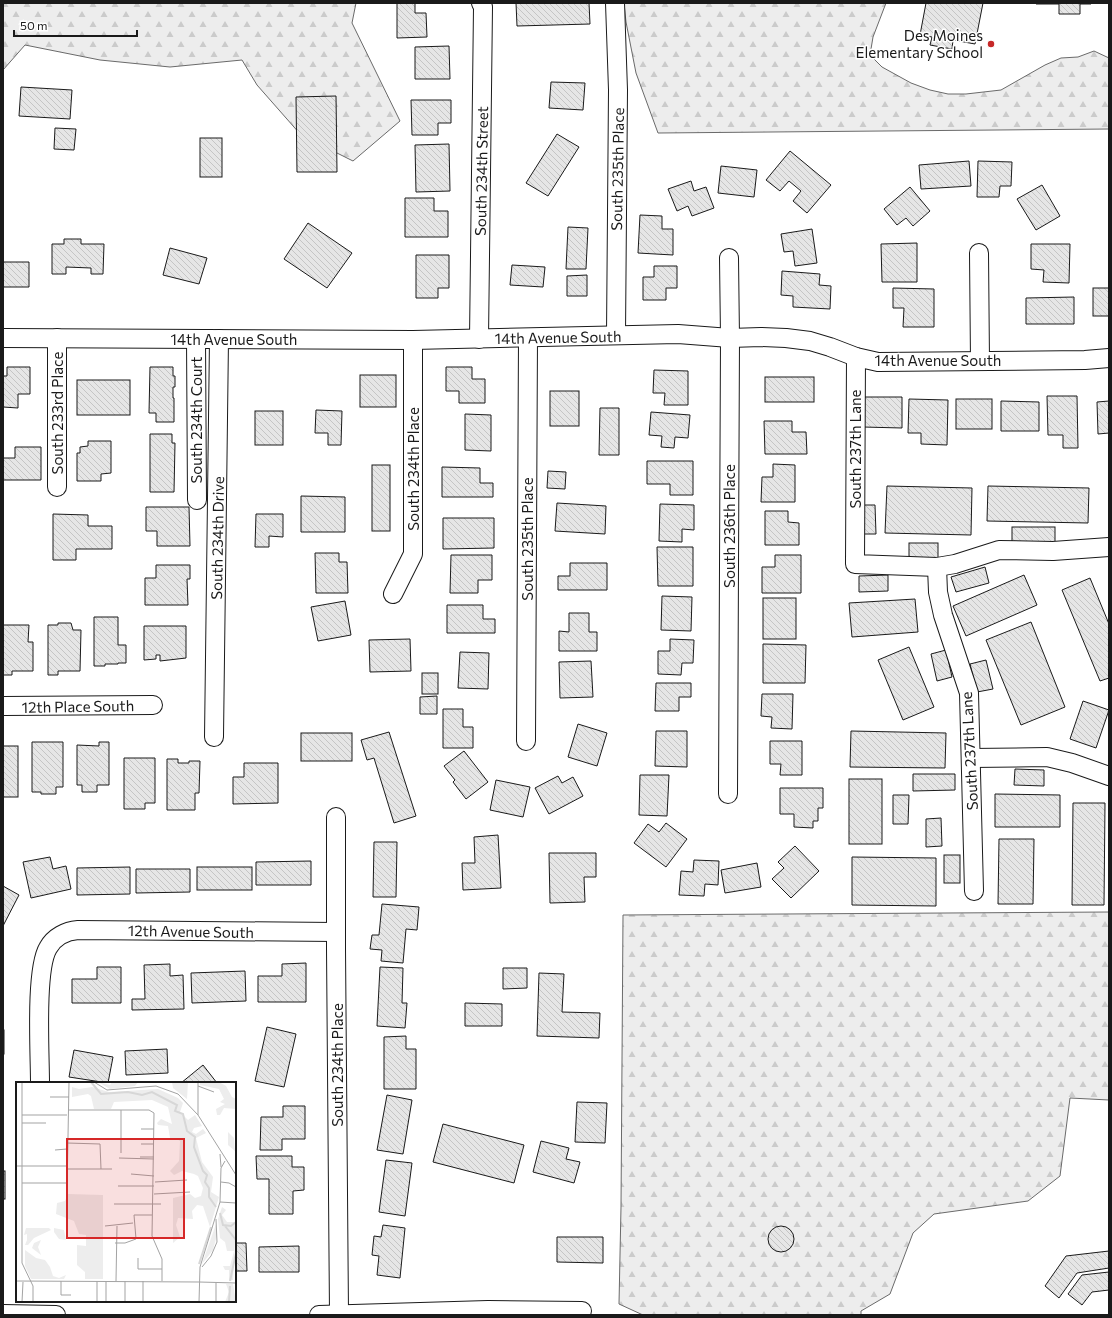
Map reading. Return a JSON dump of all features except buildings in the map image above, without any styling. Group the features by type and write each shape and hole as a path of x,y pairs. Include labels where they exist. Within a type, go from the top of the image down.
{"street":[{"name":"South 234th Street","path":"479,339 483,7 481,3"},
{"name":"South 235th Place","path":"615,3 618,90 616,335"},
{"path":"979,253 980,361"},
{"name":"South 236th Place","path":"728,794 729,258"},
{"name":"14th Avenue South","path":"3,338 413,340 678,334 730,338 786,338 830,347 856,358 878,362 1085,360 1109,358"},
{"name":"South 233rd Place","path":"57,338 57,487"},
{"name":"South 235th Place","path":"526,741 528,338"},
{"name":"South 234th Court","path":"196,339 197,500"},
{"name":"South 234th Drive","path":"214,737 219,339"},
{"name":"South 234th Place","path":"393,594 413,554 413,340"},
{"name":"South 237th Lane","path":"856,358 855,564 937,568 938,592 943,615 969,693 974,891"},
{"path":"937,568 956,564 999,550 1053,551 1109,547"},
{"name":"12th Place South","path":"3,706 152,705"},
{"path":"971,758 1047,757 1072,763 1109,776"},
{"name":"South 234th Place","path":"336,817 339,1314"},
{"name":"12th Avenue South","path":"40,1082 41,978 45,954 51,944 64,934 73,930 336,932"},
{"path":"39,1302 39,1315"},
{"path":"319,1315 582,1311"},
{"path":"3,1314 56,1315"}],"green space":[{"path":"3,3 356,3 352,23 400,121 353,161 301,135 257,85 242,60 170,67 100,60 25,45 3,70"},
{"path":"624,3 886,3 873,37 870,55 882,67 911,83 930,90 948,94 966,94 1001,90 1045,65 1061,58 1078,57 1094,51 1109,58 1109,129 658,133 636,73 626,22"},
{"path":"1109,912 1109,1100 1070,1098 1060,1176 1028,1201 934,1214 913,1233 890,1294 861,1311 861,1315 643,1315 619,1304 623,915"}],"place":[{"name":"Des Moines Elementary School","path":"991,44"}]}
